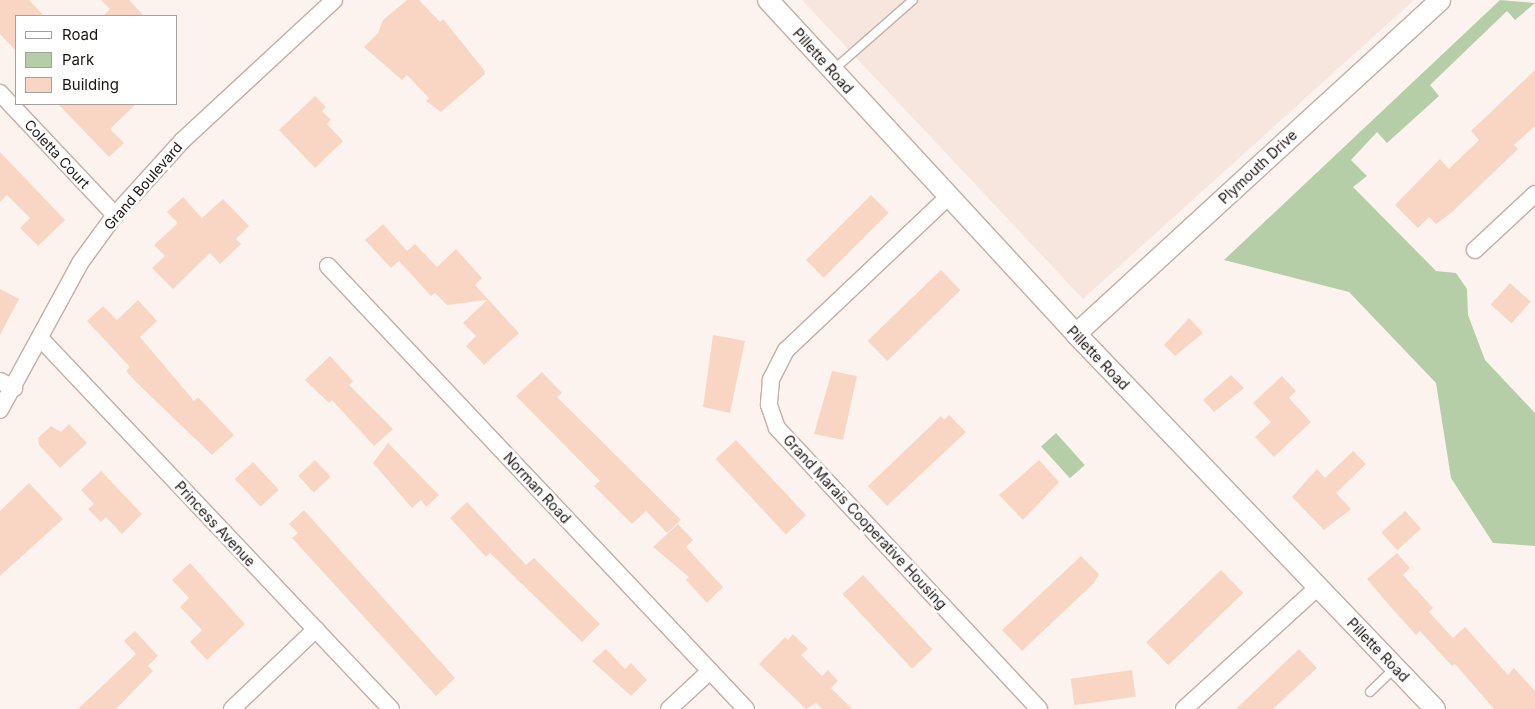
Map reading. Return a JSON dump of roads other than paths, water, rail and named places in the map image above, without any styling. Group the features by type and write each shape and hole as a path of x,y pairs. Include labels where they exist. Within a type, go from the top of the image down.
{"street":[{"name":"Grand Boulevard","path":"0,410 7,385 40,338 80,263 115,215 182,140 334,0"},
{"name":"Pillette Road","path":"768,0 1076,334 1435,709"},
{"name":"Plymouth Drive","path":"1076,334 1440,0"},
{"name":"Coletta Court","path":"0,93 115,215"},
{"path":"1475,250 1535,194"},
{"name":"Grand Marais Cooperative Housing","path":"948,197 786,350 771,380 769,405 777,428 1039,709"},
{"name":"Norman Road","path":"328,266 746,709"},
{"name":"Princess Avenue","path":"40,338 391,709"},
{"path":"1184,709 1318,587"},
{"path":"232,709 316,629"},
{"path":"669,709 710,671"}],"lane":[{"path":"832,71 913,0"},
{"path":"1370,692 1395,668"}]}
